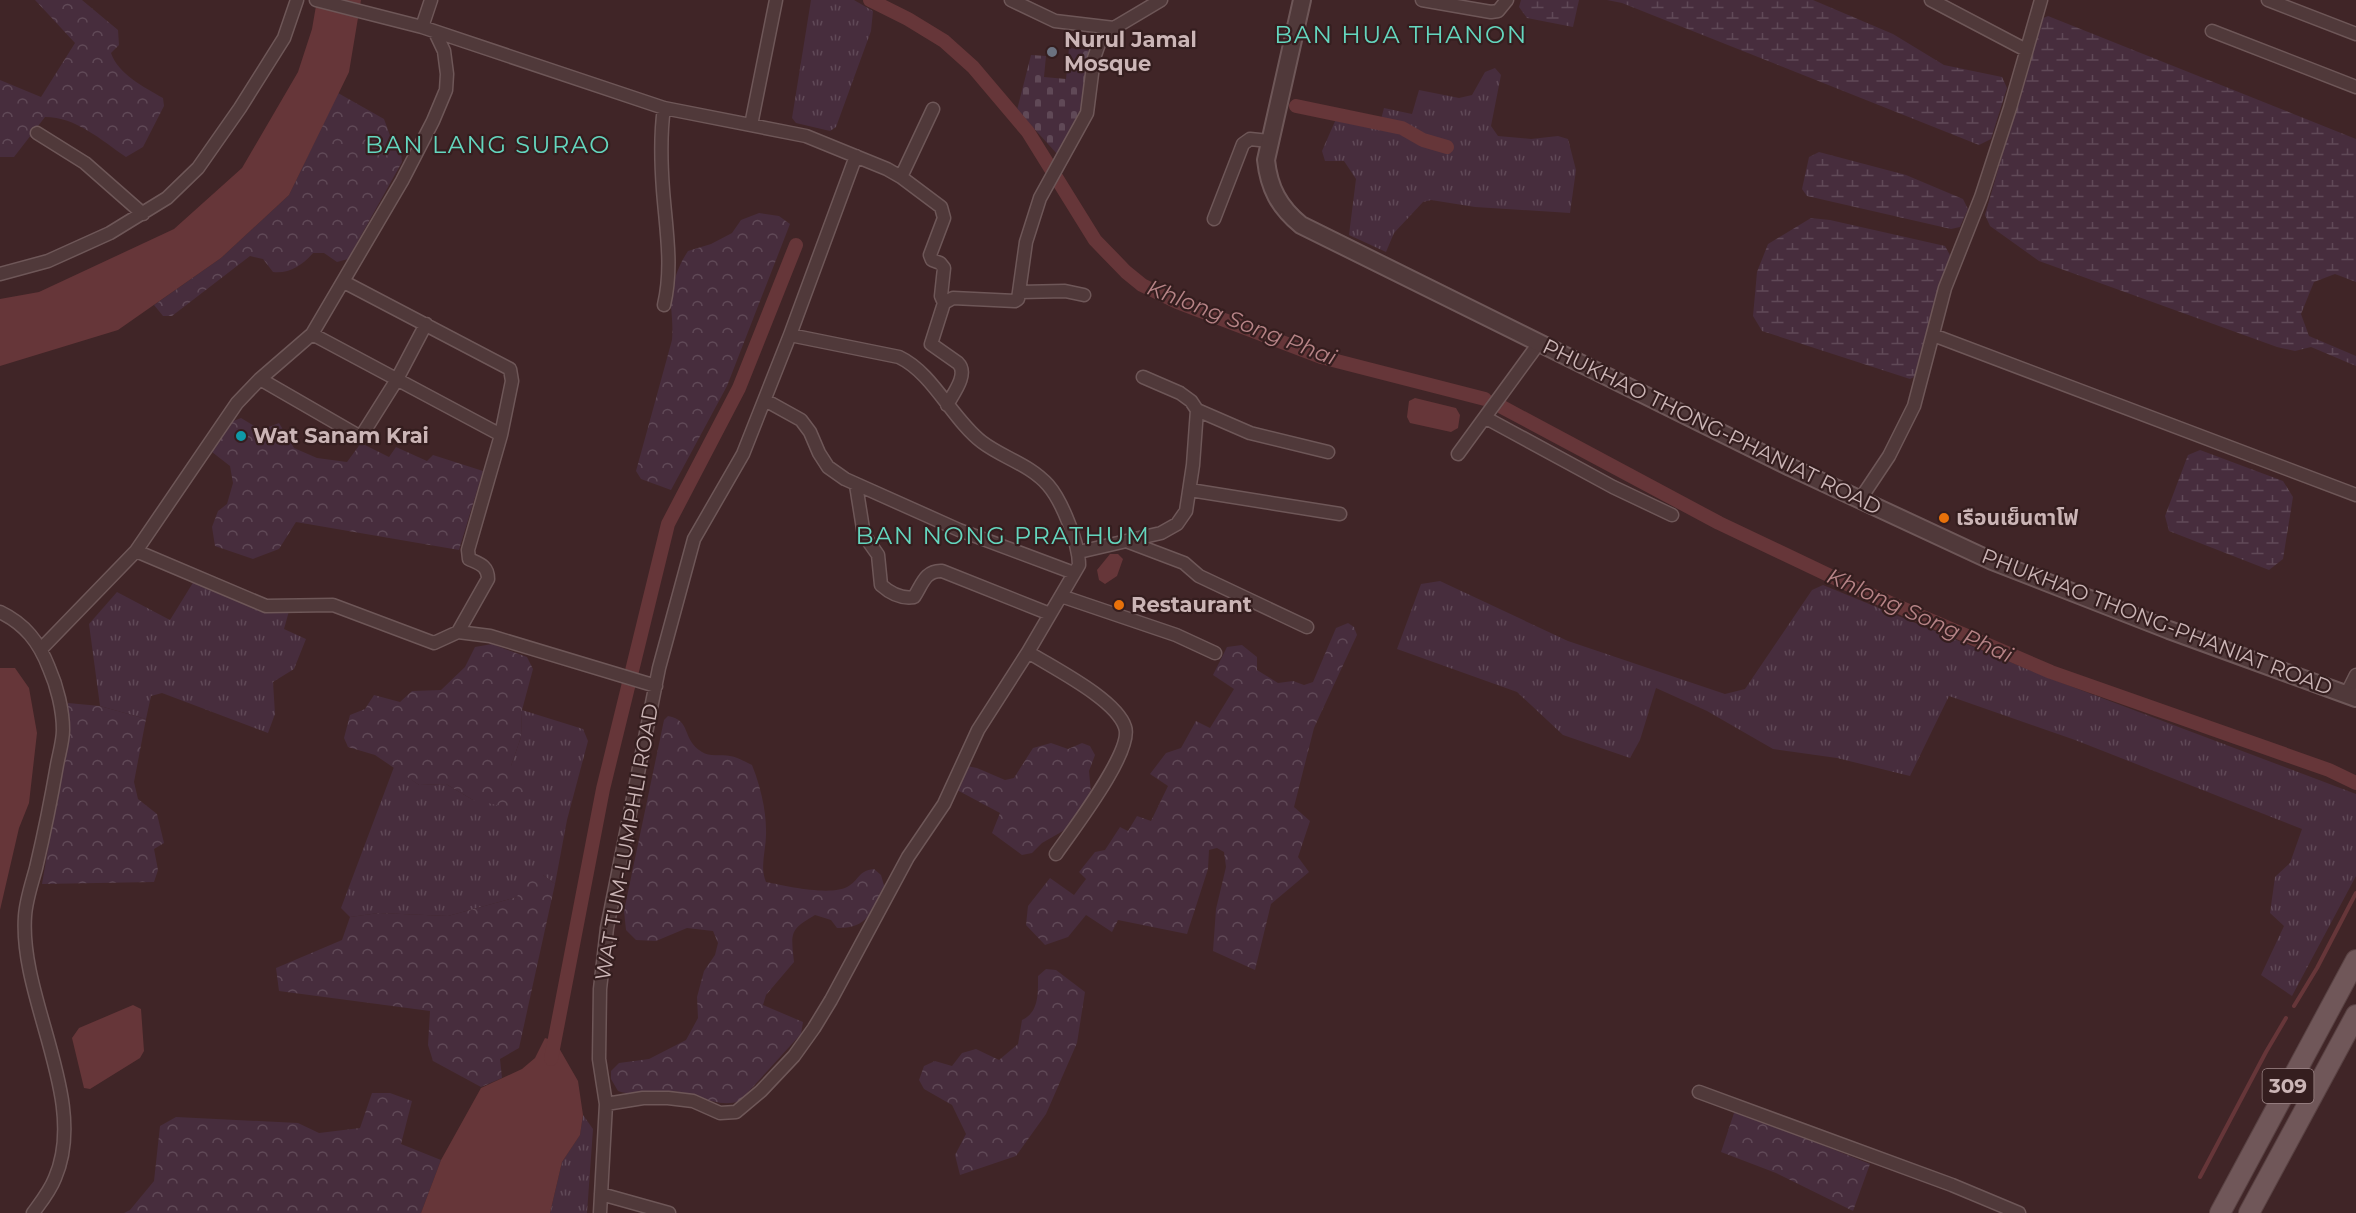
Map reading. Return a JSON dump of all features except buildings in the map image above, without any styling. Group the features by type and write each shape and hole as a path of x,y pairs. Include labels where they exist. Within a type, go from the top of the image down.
{"main road":[{"name":"309","path":"2223,1208 2356,960"},
{"name":"309","path":"2247,1213 2356,1015"},
{"path":"2223,1208 2247,1213"}],"street":[{"path":"0,274 48,261 110,233 167,198 198,168 240,108 284,38 297,0"},
{"path":"316,0 422,27 664,108 806,136 901,177 940,207 944,213 930,255 932,260 940,263 944,268 941,296 944,303"},
{"path":"422,27 431,0"},
{"path":"751,125 776,0"},
{"path":"1011,0 1032,5 1054,21 1114,28"},
{"path":"947,405 963,373 962,366 931,344 944,303 952,298 1015,301 1019,297 1026,242 1040,198 1087,113 1094,58 1100,41 1114,28 1161,0"},
{"name":"PHUKHAO THONG-PHANIAT ROAD","path":"1302,0 1266,160 1268,178 1275,198 1301,225 1859,501 2003,565 2169,630 2351,696"},
{"path":"1422,0 1491,12 1498,11 1507,0"},
{"path":"1931,0 2026,50"},
{"path":"1859,501 1889,456 1914,406 1946,288 1981,196 2010,108 2041,0"},
{"path":"2268,0 2356,34"},
{"path":"2212,31 2356,87"},
{"path":"42,648 136,551 237,403 260,379 312,334 402,181 434,121 446,90 447,74 444,51 435,32"},
{"path":"664,108 660,134 669,250 669,284 664,305"},
{"path":"901,177 933,109"},
{"path":"37,134 85,163 143,214"},
{"path":"1214,219 1243,144 1250,139 1269,141"},
{"name":"WAT TUM-LUMPHLI ROAD","path":"600,1213 606,1104 599,1059 600,989 607,928 651,685 694,539 743,454 790,335 855,156"},
{"path":"344,282 510,369 512,381 501,435 468,550 469,559 488,571 488,579 458,632"},
{"path":"1020,292 1065,291 1084,295"},
{"path":"260,379 357,435 362,435 396,381 426,324"},
{"path":"312,334 396,381 501,435"},
{"path":"606,1104 643,1098 668,1098 693,1101 720,1113 736,1112 794,1056 831,1000 908,857 944,804 978,730 1028,652 1079,565 1079,552 1075,538 1048,485 1018,461 982,442 915,367 899,357 790,335"},
{"path":"1933,335 2356,495"},
{"path":"1458,454 1539,343"},
{"path":"1143,377 1180,393 1191,401 1197,410 1250,434 1328,452"},
{"path":"765,400 801,420 810,432 828,467 856,485 959,530 1074,573"},
{"path":"1079,552 1161,533 1177,524 1186,511 1190,490 1197,410"},
{"path":"1486,418 1613,487 1672,514"},
{"path":"856,485 864,535 878,555 881,585 889,592 905,598 914,597 928,574 935,571 1050,614"},
{"path":"1190,490 1340,514"},
{"path":"1126,541 1184,563 1199,576 1307,627"},
{"path":"136,551 266,606 333,605 434,643 458,632 490,636 651,685"},
{"path":"1061,596 1176,635 1215,653"},
{"path":"0,612 12,618 29,632 42,648 55,681 63,730 49,810 25,915 27,955 32,987 61,1096 63,1137 61,1162 55,1179 33,1213"},
{"path":"1028,652 1101,696 1126,728 1124,749 1093,801 1056,854"},
{"path":"2351,696 2356,675"},
{"path":"1699,1092 1952,1185 2019,1213"},
{"path":"601,1194 669,1213"}],"green space":[{"path":"35,0 82,0 118,30 119,45 111,53 114,61 132,79 163,98 164,106 143,147 126,157 78,125 45,117 14,157 0,157 0,80 41,97 75,43"},
{"path":"811,0 854,0 873,11 871,31 836,127 830,131 796,123 792,118"},
{"path":"1521,0 1579,0 1573,27 1527,18 1519,7"},
{"path":"1607,0 1813,0 1893,34 1944,65 2002,77 2007,88 1991,139 1979,145 1622,3"},
{"path":"2048,16 2356,139 2356,282 2335,274 2314,282 2301,314 2309,336 2356,356 2356,366 2311,347 2295,351 2277,347 2039,261 1990,226 1985,215 2041,19"},
{"path":"1069,48 1091,50 1084,112 1059,156 1017,110 1031,55 1046,56 1044,77 1066,79"},
{"path":"1495,68 1501,75 1491,126 1498,136 1531,139 1558,136 1568,139 1576,170 1570,213 1475,207 1431,200 1423,202 1394,233 1386,252 1349,235 1356,179 1344,161 1325,161 1322,151 1336,119 1379,127 1384,108 1412,114 1419,90 1459,98 1472,95 1485,72"},
{"path":"338,93 384,119 392,141 401,153 402,162 348,259 337,262 324,253 313,253 295,268 285,272 273,272 263,259 250,256 172,316 163,316 154,305 221,258 289,195"},
{"path":"1819,152 1906,175 1963,199 1968,209 1960,227 1951,229 1807,196 1802,189 1809,157"},
{"path":"759,213 779,216 790,224 727,386 671,490 641,479 636,471 672,340 671,299 673,284 681,263 688,251 711,244 732,233 741,220"},
{"path":"1811,218 1830,220 1945,246 1951,257 1938,288 1916,376 1910,379 1762,331 1753,316 1757,272 1768,244"},
{"path":"241,418 261,430 279,423 294,448 317,458 347,462 361,443 389,457 396,447 427,461 433,455 483,471 459,550 296,522 279,549 253,559 215,546 212,527 218,511 227,504 233,483 230,466 212,452 228,423"},
{"path":"2200,450 2283,481 2293,497 2283,559 2269,570 2169,531 2165,516 2188,455"},
{"path":"194,581 289,611 284,629 306,639 294,669 273,682 275,714 268,733 162,693 151,696 146,719 100,706 89,624 117,592 170,620"},
{"path":"1440,581 1568,641 1725,694 1745,689 1812,590 1823,585 2049,678 2356,794 2356,876 2292,996 2261,975 2284,926 2270,913 2275,877 2290,863 2302,829 2075,740 1949,696 1910,776 1837,758 1773,749 1707,711 1656,688 1640,740 1630,758 1563,735 1517,692 1397,649 1421,584"},
{"path":"1348,623 1354,627 1357,635 1314,728 1294,807 1310,821 1298,857 1309,872 1271,904 1255,970 1213,951 1216,909 1226,867 1224,852 1217,848 1209,850 1208,869 1187,934 1118,920 1112,932 1086,915 1068,937 1045,945 1026,925 1028,906 1050,878 1074,895 1086,879 1079,872 1095,852 1105,850 1120,827 1128,831 1137,816 1151,821 1168,786 1150,774 1166,753 1181,748 1196,721 1210,728 1234,689 1213,675 1227,647 1242,645 1257,657 1257,670 1278,683 1293,681 1304,685 1313,682 1336,628"},
{"path":"492,644 527,657 533,669 522,710 521,737 511,766 511,778 526,785 532,794 516,809 473,800 446,784 419,785 375,755 348,747 344,738 350,715 365,709 374,695 400,702 412,691 441,690 465,667 475,647"},
{"path":"68,703 100,706 146,719 134,782 138,799 157,814 164,843 154,849 158,870 154,882 42,884 68,730"},
{"path":"522,710 583,729 588,741 567,820 555,884 543,875 517,897 448,916 379,913 350,917 341,908 394,767 419,785 446,784 473,800 525,785 511,779 511,766 521,737"},
{"path":"668,716 680,721 695,747 702,752 739,758 752,765 765,814 766,837 763,870 766,882 807,889 839,890 847,887 864,872 874,869 881,875 885,889 872,912 855,926 837,928 831,920 815,915 796,929 792,938 794,962 766,995 763,1005 803,1022 801,1034 740,1101 731,1103 714,1102 671,1091 624,1093 618,1091 611,1079 611,1071 619,1063 649,1059 686,1040 698,1018 697,997 704,971 715,955 718,943 713,931 687,928 656,941 636,940 626,930 624,911 664,720"},
{"path":"1051,743 1068,749 1082,743 1090,746 1095,755 1089,771 1091,793 1082,810 1063,831 1042,843 1032,853 1022,855 992,833 1000,813 957,790 967,766 1005,780 1014,778 1033,748"},
{"path":"543,875 555,884 519,1048 500,1059 502,1078 481,1087 433,1061 428,1045 430,1011 279,991 276,968 342,940 350,917 379,913 448,916 517,897 526,876"},
{"path":"1046,969 1056,970 1085,992 1077,1043 1046,1114 1016,1156 960,1175 955,1155 966,1134 952,1105 924,1089 919,1080 924,1066 935,1061 952,1066 962,1053 976,1049 999,1060 1018,1044 1022,1020 1028,1017 1035,1007 1038,976"},
{"path":"372,1093 390,1093 412,1101 401,1144 441,1160 421,1213 124,1213 130,1210 154,1181 160,1126 176,1117 298,1123 319,1133 360,1128"},
{"path":"1735,1110 1870,1164 1853,1211 1776,1173 1721,1152"},
{"path":"583,1115 593,1129 587,1213 550,1213 562,1162 580,1135"}],"shaded area":[{"path":"317,0 361,0 349,72 289,195 221,258 118,330 0,366 0,299 39,292 174,229 242,168 298,72 312,29"},
{"path":"1415,398 1456,408 1460,415 1458,428 1451,432 1410,423 1407,417 1409,401"},
{"path":"1110,554 1118,554 1123,559 1117,576 1105,584 1099,580 1097,570"},
{"path":"0,668 15,668 29,688 37,733 29,803 19,828 0,910"},
{"path":"133,1005 141,1009 144,1051 140,1058 90,1089 84,1088 72,1038 79,1028"},
{"path":"545,1038 555,1041 578,1081 583,1115 580,1135 562,1162 550,1213 421,1213 441,1160 481,1088 522,1069 535,1058"}],"waterway":[{"name":"Khlong Song Phai","path":"870,0 944,41 973,67 1028,132 1095,240 1142,285 1177,302 1321,357 1485,399"},
{"path":"1296,106 1402,128 1423,140 1447,147"},
{"path":"551,1059 603,789 668,524 739,388 796,245"},
{"name":"Khlong Song Phai","path":"1502,407 1719,523 1862,591 2051,672 2329,770 2356,783"},
{"path":"2294,1006 2317,968 2356,893"},
{"path":"2200,1177 2286,1018"}],"place":[{"name":"Nurul Jamal Mosque","path":"1052,52"},
{"name":"Wat Sanam Krai","path":"241,436"},
{"name":"เรือนเย็นตาโฟ","path":"1944,518"},
{"name":"Restaurant","path":"1119,605"}],"district":[{"name":"BAN HUA THANON","path":"1401,35"},
{"name":"BAN LANG SURAO","path":"488,145"},
{"name":"BAN NONG PRATHUM","path":"1003,536"}]}
